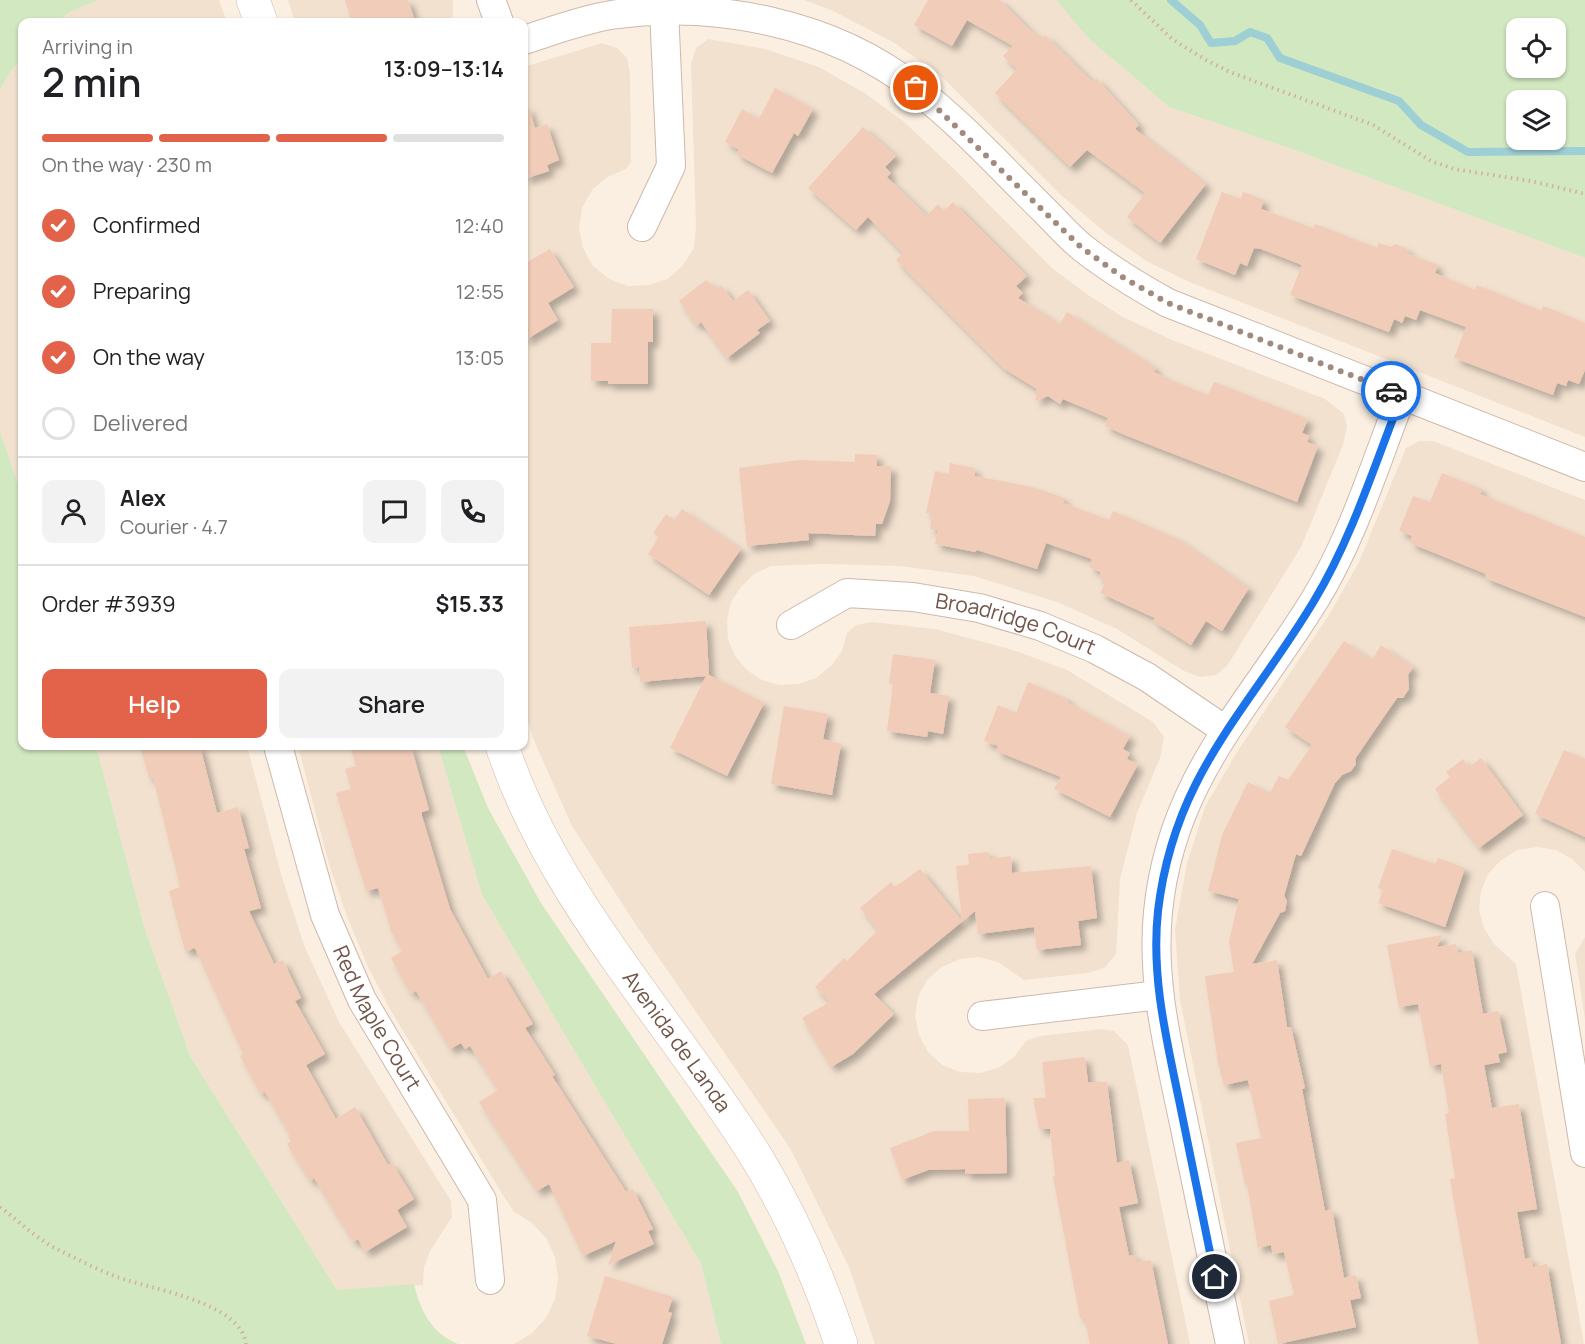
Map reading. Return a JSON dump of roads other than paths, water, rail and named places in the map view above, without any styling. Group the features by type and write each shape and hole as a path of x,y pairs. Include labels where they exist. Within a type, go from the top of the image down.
{"street":[{"path":"253,0 260,18"},
{"path":"491,0 498,18"},
{"path":"528,39 611,15 664,9 723,11 775,20 826,37 871,59 916,88 1082,248 1124,278 1168,303 1585,467"},
{"path":"642,227 671,166 664,9"},
{"path":"1230,1344 1159,996 1158,912 1166,865 1180,817 1200,772 1225,730 1314,602 1336,561 1402,395"},
{"name":"Broadridge Court","path":"791,625 847,593 913,597 979,608 1040,626 1095,649 1147,676 1225,730"},
{"name":"Red Maple Court","path":"279,750 325,915 362,1000 482,1200 490,1280"},
{"name":"Avenida de Landa","path":"504,750 541,839 577,898 757,1158 793,1226 826,1298 841,1344"},
{"path":"1545,906 1585,1153"},
{"path":"982,1016 1159,996"}],"waterway":[{"path":"1171,0 1200,25 1211,43 1235,41 1250,32 1267,38 1280,58 1399,101 1421,125 1468,152 1585,151"}]}
